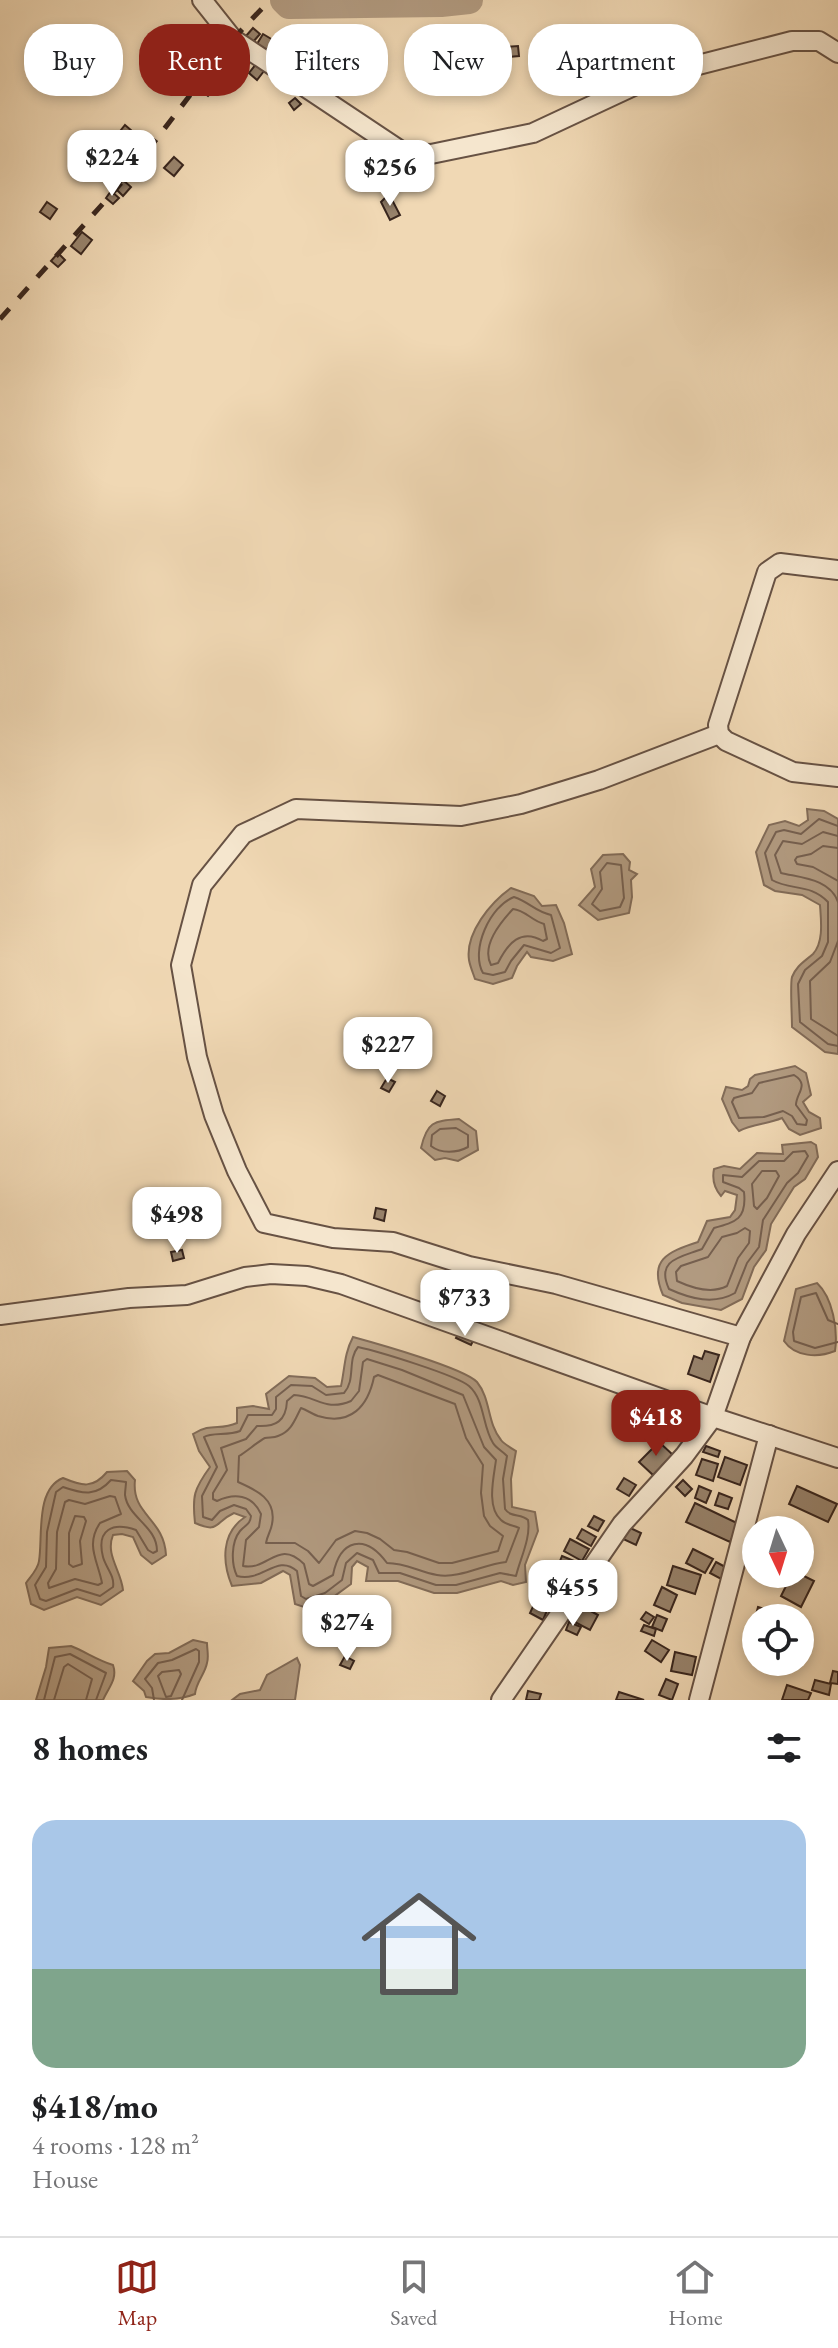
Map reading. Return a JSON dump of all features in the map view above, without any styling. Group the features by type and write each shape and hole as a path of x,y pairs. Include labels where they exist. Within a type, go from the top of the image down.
{"street":[{"path":"202,0 233,39 404,153 431,154 533,133 655,76 792,41 819,41 838,53"},
{"path":"838,570 780,563 767,572 718,725 719,734 726,741 793,772 838,777"},
{"path":"719,734 599,780 521,804 461,816 296,809 243,834 202,885 181,965 197,1057 214,1115 237,1171 264,1223 333,1238 393,1242 469,1266 556,1284 741,1337"},
{"path":"501,1700 622,1524 684,1456 713,1417 741,1337 796,1234 838,1171"},
{"path":"0,1315 129,1298 187,1295 245,1277 271,1274 307,1276 341,1284 713,1417 838,1458"},
{"path":"699,1700 769,1435"}],"water":[{"path":"807,809 824,811 838,819 838,1054 825,1052 792,1027 792,977 819,943 820,905 802,895 775,891 764,885 756,852 769,825 785,821 799,826 808,820"},
{"path":"623,854 630,862 629,870 637,874 631,880 629,913 598,920 579,905 595,887 591,869 603,855"},
{"path":"511,888 534,896 542,906 556,905 572,954 553,961 531,957 527,952 512,978 493,984 475,979 469,960 471,939 495,901"},
{"path":"795,1066 806,1073 811,1095 803,1102 809,1112 820,1118 821,1128 800,1135 789,1129 782,1118 739,1131 722,1099 726,1087 742,1090 755,1075"},
{"path":"459,1119 476,1131 478,1150 458,1161 445,1158 435,1160 421,1148 432,1124"},
{"path":"811,1142 816,1145 818,1157 805,1179 794,1187 771,1224 766,1250 754,1267 742,1299 721,1310 682,1303 663,1295 658,1273 663,1259 698,1242 707,1221 730,1217 735,1210 737,1195 725,1191 721,1196 714,1183 714,1169 724,1166 740,1169 757,1153 783,1154 782,1145"},
{"path":"817,1283 827,1297 833,1315 835,1351 807,1355 794,1350 784,1341 796,1289"},
{"path":"353,1337 438,1363 477,1382 485,1396 493,1426 504,1443 516,1451 511,1479 512,1507 535,1512 538,1531 525,1565 526,1582 513,1585 501,1581 457,1593 434,1593 398,1581 366,1581 368,1567 357,1561 352,1567 351,1584 329,1600 307,1608 295,1604 290,1575 283,1571 261,1583 232,1586 226,1567 226,1548 231,1531 245,1517 234,1513 213,1527 195,1523 195,1493 210,1467 199,1451 193,1434 205,1428 237,1423 237,1408 253,1406 269,1409 266,1394 289,1376 315,1378 327,1387 341,1386 346,1355"},
{"path":"127,1471 135,1480 138,1501 160,1533 166,1555 152,1564 141,1555 133,1537 113,1535 112,1556 123,1590 101,1605 77,1597 44,1610 31,1604 26,1583 38,1564 42,1515 48,1492 63,1478 87,1484 97,1481 107,1472"},
{"path":"193,1640 207,1643 208,1656 195,1694 171,1699 146,1697 133,1681 147,1661 155,1654 169,1653"},
{"path":"71,1646 113,1665 113,1679 103,1700 36,1700 49,1648"},
{"path":"297,1658 300,1665 295,1700 232,1700 240,1694 260,1690 267,1675"}],"building":[{"path":"253,28 260,34 253,42 250,39"},
{"path":"263,34 266,36 266,49 257,44"},
{"path":"512,46 518,46 519,56 512,57"},
{"path":"256,64 264,71 257,80 250,72"},
{"path":"295,98 301,104 294,110 289,103"},
{"path":"125,125 133,132 126,142 117,135"},
{"path":"174,157 183,165 174,176 164,168"},
{"path":"123,180 131,187 123,196 115,188"},
{"path":"111,191 119,198 113,204 106,198"},
{"path":"389,194 400,215 390,220 381,202"},
{"path":"47,202 57,209 50,219 40,212"},
{"path":"82,232 92,240 81,254 71,246"},
{"path":"58,253 65,260 58,267 51,261"},
{"path":"387,1078 395,1082 389,1092 381,1088"},
{"path":"437,1091 445,1096 440,1106 431,1101"},
{"path":"376,1208 386,1210 384,1221 374,1218"},
{"path":"182,1250 184,1258 173,1261 171,1252"},
{"path":"459,1332 474,1339 471,1345 456,1338"},
{"path":"705,1351 719,1355 710,1382 688,1374 694,1356 702,1359"},
{"path":"659,1442 673,1455 653,1475 639,1462"},
{"path":"706,1446 720,1451 718,1457 703,1452"},
{"path":"725,1457 747,1465 740,1485 718,1477"},
{"path":"702,1459 718,1464 713,1481 696,1475"},
{"path":"624,1478 636,1485 629,1496 617,1489"},
{"path":"683,1480 692,1489 685,1496 676,1487"},
{"path":"699,1486 711,1491 706,1503 695,1498"},
{"path":"797,1486 837,1504 828,1522 789,1504"},
{"path":"719,1493 732,1498 728,1509 715,1505"},
{"path":"695,1503 739,1524 730,1542 686,1522"},
{"path":"594,1516 604,1521 598,1531 588,1526"},
{"path":"626,1526 641,1533 636,1545 621,1538"},
{"path":"582,1529 596,1537 591,1546 577,1538"},
{"path":"570,1539 589,1549 582,1561 564,1551"},
{"path":"693,1549 713,1559 705,1573 686,1563"},
{"path":"562,1556 579,1563 572,1578 556,1571"},
{"path":"716,1562 729,1569 723,1580 710,1573"},
{"path":"673,1566 701,1575 695,1594 667,1585"},
{"path":"662,1587 677,1595 670,1612 654,1605"},
{"path":"545,1588 559,1596 552,1607 538,1598"},
{"path":"785,1588 810,1588 802,1604 796,1604 781,1596"},
{"path":"536,1600 549,1606 543,1620 530,1613"},
{"path":"578,1604 598,1615 590,1630 569,1619"},
{"path":"646,1612 654,1617 649,1624 641,1619"},
{"path":"657,1615 667,1619 662,1631 652,1627"},
{"path":"569,1622 581,1627 577,1635 566,1630"},
{"path":"644,1625 656,1629 654,1636 641,1631"},
{"path":"652,1640 669,1650 661,1662 645,1651"},
{"path":"675,1652 696,1657 692,1675 671,1671"},
{"path":"345,1656 354,1661 350,1669 340,1665"},
{"path":"833,1671 838,1672 838,1684 830,1683"},
{"path":"666,1679 678,1684 672,1700 659,1695"},
{"path":"815,1680 831,1684 829,1695 812,1690"},
{"path":"787,1685 811,1693 808,1700 782,1700"},
{"path":"528,1691 541,1694 539,1700 526,1700"},
{"path":"619,1692 644,1700 616,1700"}],"waterway":[{"path":"284,0 289,5 469,0"}],"railway":[{"path":"0,319 132,171 233,39 270,0"}]}
